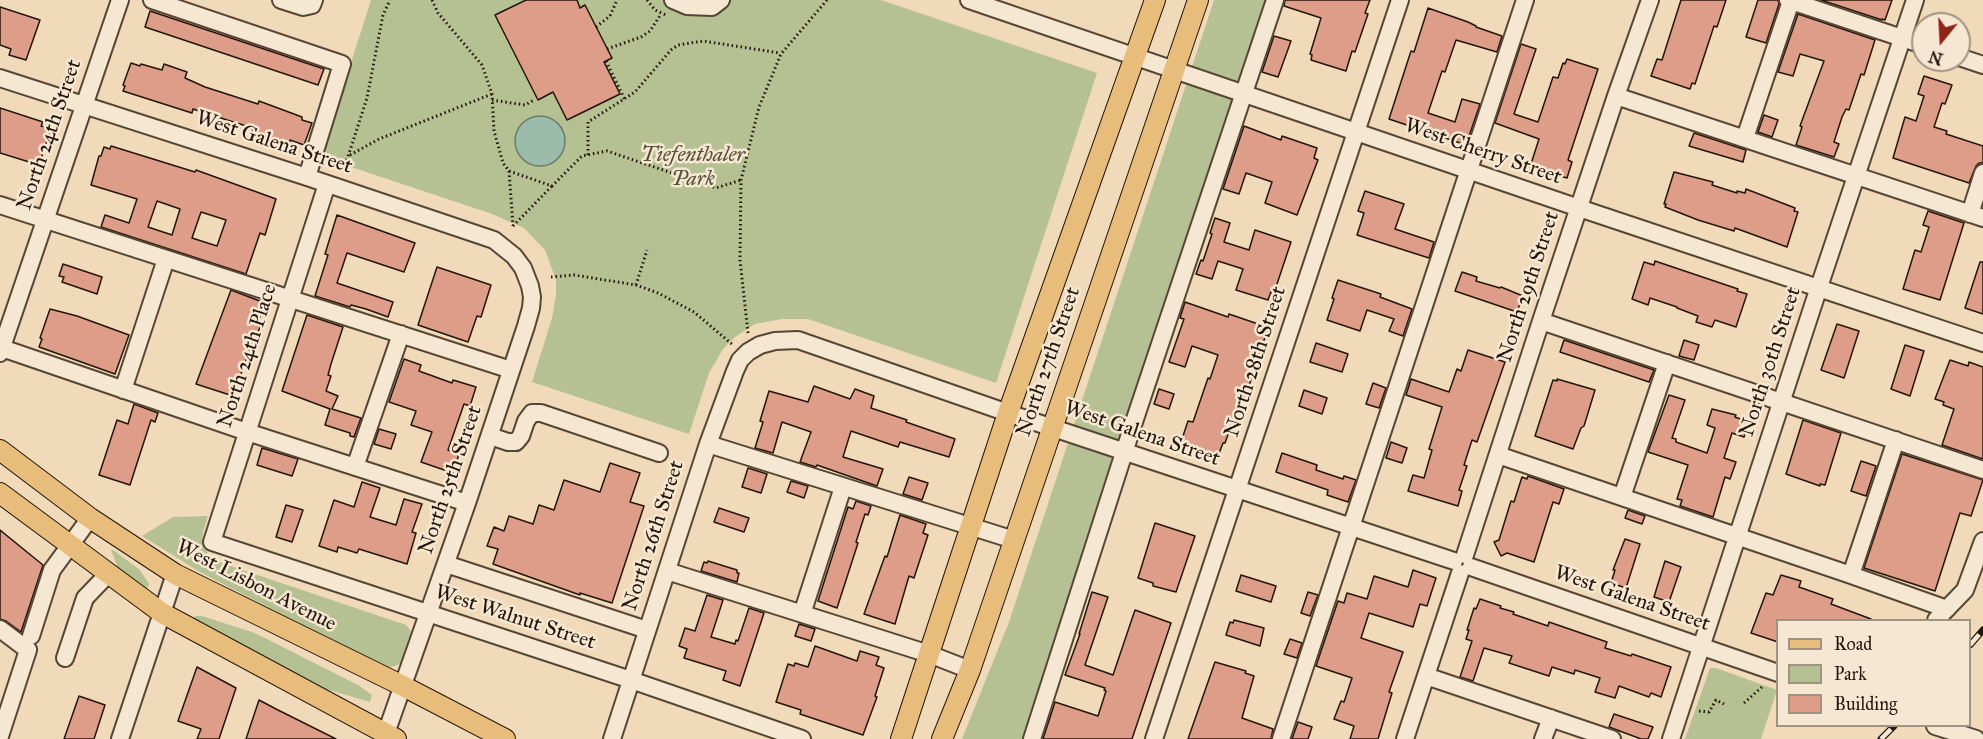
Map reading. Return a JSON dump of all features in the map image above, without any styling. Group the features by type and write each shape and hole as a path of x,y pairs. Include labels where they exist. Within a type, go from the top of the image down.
{"main road":[{"name":"North 27th Street","path":"901,739 1008,412 1155,0"},
{"name":"North 27th Street","path":"942,739 970,670 1198,0"},
{"name":"West Lisbon Avenue","path":"0,450 90,518 175,574 505,739"},
{"path":"0,493 162,613 388,737"}],"street":[{"name":"North 24th Street","path":"1,351 6,318 45,220 120,0"},
{"path":"152,0 342,64 307,177"},
{"path":"280,0 303,7 312,5 314,0"},
{"path":"673,0 687,6 712,8 721,0"},
{"name":"West Cherry Street","path":"969,0 1983,343"},
{"path":"1032,739 1124,451 1275,0"},
{"name":"North 28th Street","path":"1154,739 1400,0"},
{"path":"1281,739 1525,0"},
{"name":"North 29th Street","path":"1405,739 1541,321 1650,0"},
{"path":"1744,138 1790,0 1911,41"},
{"name":"North 30th Street","path":"1671,739 1915,0"},
{"name":"West Galena Street","path":"0,78 494,240 514,256 523,268"},
{"path":"1616,96 1976,216 1983,173"},
{"name":"North 24th Place","path":"212,542 327,184"},
{"path":"0,205 511,369"},
{"path":"123,390 166,259"},
{"name":"North 25th Street","path":"388,737 403,686 490,436 531,308 530,286 523,268"},
{"path":"1541,321 1782,400 1983,470"},
{"path":"355,467 401,334"},
{"name":"West Galena Street","path":"748,352 760,345 775,341 798,340 1463,564 1776,672"},
{"path":"1,351 467,503"},
{"name":"North 26th Street","path":"612,739 708,444 735,370 740,360 748,352"},
{"path":"1622,497 1667,363"},
{"path":"490,436 516,442 531,413 541,413 658,453"},
{"path":"1851,575 1896,440"},
{"path":"708,444 1014,540"},
{"path":"1498,455 1851,575 1942,615 1965,590 1983,541"},
{"path":"802,614 843,487"},
{"path":"31,636 52,570 90,518"},
{"name":"West Walnut Street","path":"212,542 631,680 802,739"},
{"path":"446,564 647,630"},
{"path":"667,571 929,654 970,670"},
{"path":"65,658 85,598 109,573"},
{"path":"122,738 175,574"},
{"path":"0,629 28,650 0,736"},
{"path":"1426,676 1612,739"},
{"path":"1543,739 1551,718"},
{"path":"1941,728 1976,739"}],"path":[{"path":"344,169 367,98 383,15 390,0"},
{"path":"432,0 438,13 482,65 492,94 494,131 503,163 509,171 513,226 582,156 607,151 716,188 741,180"},
{"path":"596,27 610,16 617,0"},
{"path":"551,277 574,275 636,285 658,293 693,312 730,344 748,352 740,260 741,180 759,107 781,54 827,0"},
{"path":"607,49 641,37 650,31 661,14"},
{"path":"588,155 588,122 635,92 678,45 702,41 781,54"},
{"path":"606,61 625,100"},
{"path":"349,156 379,139 492,94"},
{"path":"492,100 525,105 534,100"},
{"path":"509,171 552,186"},
{"path":"636,285 647,250"},
{"path":"1744,703 1763,686"},
{"path":"1699,711 1709,712 1716,700 1724,704"}],"green space":[{"name":"Tiefenthaler Park","path":"371,0 881,0 1097,73 996,383 808,319 782,319 755,324 735,337 723,349 709,373 689,434 532,382 552,318 556,296 556,280 545,250 524,228 492,214 321,157"},
{"path":"1214,0 1267,0 1023,739 962,739 1009,622"},
{"path":"208,516 202,542 213,560 406,625 411,631 402,661 398,665 387,668 367,659 200,572 142,536 173,517"},
{"path":"111,550 140,570 149,584 146,592 120,573"},
{"path":"195,616 202,616 255,633 358,685 372,695 370,702 319,687 193,622"},
{"path":"1710,668 1716,668 1776,690 1761,739 1685,739"}],"shaded area":[{"path":"535,116 545,116 558,123 565,136 565,146 558,159 545,166 535,166 526,162 519,155 515,146 515,136 519,127 526,120"}],"building":[{"path":"526,0 577,0 580,8 585,5 612,58 604,62 620,94 567,120 553,92 538,100 495,15"},
{"path":"1285,0 1370,0 1365,13 1368,14 1346,71 1311,60 1312,55 1310,54 1321,18 1284,6"},
{"path":"1681,0 1726,0 1717,27 1714,26 1695,84 1692,83 1690,89 1651,76 1657,59 1662,60"},
{"path":"1758,0 1778,0 1779,4 1766,43 1746,37"},
{"path":"1821,0 1892,0 1885,20 1882,20"},
{"path":"0,7 40,20 26,60 9,55 11,49 0,45"},
{"path":"1428,8 1502,36 1497,52 1456,40 1445,72 1442,71 1428,113 1455,122 1462,99 1480,104 1466,145 1389,119"},
{"path":"150,11 324,69 318,85 145,27"},
{"path":"1798,14 1875,40 1864,75 1861,74 1849,110 1846,109 1842,117 1834,142 1839,144 1834,157 1796,145 1802,127 1800,126 1824,61 1800,54 1793,76 1778,72"},
{"path":"1274,36 1291,41 1278,77 1262,72"},
{"path":"1521,44 1536,49 1514,114 1538,122 1553,77 1558,78 1563,63 1565,64 1567,59 1598,69 1568,160 1572,162 1567,178 1530,167 1539,139 1495,123"},
{"path":"131,63 162,70 164,64 187,72 185,78 205,87 258,104 259,101 302,117 302,120 312,123 304,145 290,140 289,145 252,132 253,128 193,109 192,113 123,91"},
{"path":"1924,76 1952,85 1945,104 1942,103 1934,127 1947,131 1946,134 1983,146 1983,163 1976,166 1969,183 1893,158 1905,117 1916,121 1924,96 1918,94"},
{"path":"0,108 43,122 41,126 51,129 39,165 0,153"},
{"path":"1764,115 1778,120 1772,137 1758,132"},
{"path":"1244,126 1281,140 1282,136 1317,148 1314,158 1318,160 1297,215 1265,203 1272,182 1246,173 1239,194 1223,189"},
{"path":"1694,133 1746,150 1743,162 1689,146"},
{"path":"111,146 195,172 196,170 276,199 265,235 260,233 246,274 101,227 105,215 129,223 137,199 91,185 99,156 104,147 110,149","holes":["157,201 180,209 172,235 148,227","201,212 226,220 217,246 192,238"]},
{"path":"1674,172 1713,182 1712,185 1737,193 1737,191 1745,193 1746,189 1795,208 1794,211 1798,212 1787,247 1735,228 1734,231 1698,220 1665,207"},
{"path":"1365,191 1404,204 1395,229 1434,242 1429,258 1357,235 1364,213 1358,211"},
{"path":"1928,211 1964,223 1940,300 1903,289 1915,250 1921,252 1929,227 1923,225"},
{"path":"337,215 415,243 404,272 347,253 337,283 393,302 388,317 315,296"},
{"path":"1215,218 1230,223 1224,242 1249,250 1255,230 1291,242 1274,293 1271,292 1268,300 1236,290 1243,269 1218,261 1212,279 1196,274 1201,260 1203,261"},
{"path":"1655,261 1747,294 1736,327 1715,320 1712,327 1696,322 1698,316 1677,307 1650,298 1648,305 1632,299 1644,262 1654,265"},
{"path":"1980,262 1983,262 1983,314 1965,308"},
{"path":"63,264 102,277 97,294 62,282 64,277 59,276"},
{"path":"437,267 491,285 481,317 477,316 468,342 418,325"},
{"path":"1462,272 1477,277 1476,281 1501,287 1523,296 1517,312 1455,291"},
{"path":"1338,280 1381,294 1380,297 1412,309 1403,336 1389,331 1394,319 1367,310 1360,331 1327,320"},
{"path":"231,290 265,303 258,323 261,324 233,396 196,384"},
{"path":"1185,302 1228,317 1229,314 1264,326 1263,330 1267,331 1248,389 1243,399 1241,398 1218,456 1186,446 1187,444 1181,442 1188,421 1193,422 1218,355 1192,346 1185,367 1169,362 1184,319 1180,318"},
{"path":"50,309 129,335 115,374 39,347"},
{"path":"307,315 343,327 328,375 331,376 326,391 338,396 332,409 361,418 354,437 350,436 350,433 325,425 330,409 282,391"},
{"path":"1837,324 1859,331 1844,378 1821,370"},
{"path":"1564,340 1654,370 1649,382 1560,352"},
{"path":"1684,340 1699,345 1694,360 1679,356"},
{"path":"1316,343 1348,354 1342,372 1310,362"},
{"path":"1905,345 1924,351 1910,396 1891,389"},
{"path":"1468,350 1505,362 1477,442 1472,440 1464,465 1467,466 1459,490 1462,491 1458,506 1408,491 1413,475 1424,478 1432,450 1429,449 1442,407 1406,395 1411,379 1449,392 1457,369 1461,371"},
{"path":"404,359 421,365 419,371 452,383 453,380 476,387 470,406 464,404 448,450 459,454 453,473 421,462 432,432 411,425 416,411 389,402"},
{"path":"1950,360 1968,366 1969,362 1983,367 1983,459 1942,445 1954,409 1935,399"},
{"path":"1557,379 1595,390 1584,426 1581,428 1573,449 1535,436 1553,380 1557,381"},
{"path":"1373,383 1386,388 1379,408 1366,404"},
{"path":"814,386 850,399 855,389 874,396 871,408 955,439 949,457 900,442 898,447 851,431 843,457 883,469 877,486 817,465 816,467 800,462 811,432 782,422 773,453 755,448 769,391 808,402"},
{"path":"1159,389 1174,394 1169,409 1154,404"},
{"path":"1304,390 1327,398 1322,414 1299,406"},
{"path":"1669,395 1685,400 1672,438 1676,439 1676,442 1707,453 1715,428 1707,425 1712,409 1736,415 1735,417 1749,422 1744,437 1732,433 1724,458 1736,462 1730,479 1725,477 1713,517 1680,506 1682,500 1677,499 1688,465 1648,452"},
{"path":"134,404 158,413 155,422 151,420 130,485 99,475 117,420 128,424"},
{"path":"1803,420 1841,433 1825,485 1820,484 1820,486 1786,474"},
{"path":"379,429 396,434 391,449 374,444"},
{"path":"1391,442 1407,448 1402,463 1386,458"},
{"path":"262,448 298,459 292,476 257,465"},
{"path":"1282,453 1317,465 1316,470 1343,479 1344,476 1356,480 1348,502 1327,495 1328,490 1276,472"},
{"path":"1902,454 1983,480 1971,516 1960,513 1935,591 1864,568"},
{"path":"1861,461 1876,466 1866,496 1851,491"},
{"path":"610,463 640,473 630,502 644,506 612,603 580,593 580,595 493,564 498,549 487,546 494,527 504,531 509,516 533,524 539,505 554,510 564,480 600,492"},
{"path":"748,468 767,474 761,493 742,487"},
{"path":"1528,476 1564,489 1559,504 1553,502 1534,562 1507,553 1501,556 1494,542 1499,540 1511,501 1514,502 1522,477 1527,479"},
{"path":"909,477 928,483 922,500 903,494"},
{"path":"791,481 808,486 804,498 787,492"},
{"path":"362,482 380,488 370,517 396,525 404,499 422,504 412,532 416,533 407,564 359,549 357,553 338,547 337,552 319,546 334,500 354,507"},
{"path":"856,501 871,506 868,515 865,514 837,608 818,601 848,507 853,509"},
{"path":"286,505 303,510 292,542 276,537"},
{"path":"719,508 749,518 744,532 714,522"},
{"path":"1628,510 1645,516 1642,524 1625,518"},
{"path":"900,515 926,524 923,533 928,535 914,578 909,576 895,624 864,614 885,556 887,557"},
{"path":"1155,523 1195,536 1176,592 1153,586 1153,583 1138,578"},
{"path":"0,530 43,565 21,632 0,619"},
{"path":"1625,539 1640,544 1626,588 1611,583 1615,570 1613,570"},
{"path":"708,561 737,570 739,573 737,582 701,571 704,562"},
{"path":"1665,561 1681,567 1669,602 1654,597"},
{"path":"1413,570 1436,578 1427,606 1420,604 1413,627 1369,613 1361,638 1403,652 1389,692 1392,693 1378,739 1350,739 1354,726 1334,719 1341,701 1344,702 1352,678 1316,666 1338,601 1344,603 1347,593 1367,599 1374,576 1408,587"},
{"path":"1241,575 1276,586 1271,602 1236,591"},
{"path":"1781,575 1801,581 1799,587 1833,599 1831,604 1871,619 1776,619 1776,641 1751,633 1766,593 1773,595"},
{"path":"1092,592 1108,597 1085,665 1113,675 1135,610 1171,623 1132,739 1043,739 1055,702 1098,716 1105,688 1065,675"},
{"path":"1308,592 1318,595 1310,616 1301,613"},
{"path":"707,595 723,600 711,637 735,644 749,608 764,613 740,686 723,680 726,671 684,658 687,649 679,646 685,628 695,631"},
{"path":"1480,599 1548,626 1549,622 1607,642 1605,648 1671,667 1661,697 1651,693 1649,697 1619,686 1615,698 1595,692 1600,678 1575,670 1574,674 1552,667 1549,676 1509,663 1512,656 1484,648 1473,681 1460,677 1472,641 1466,639 1469,630 1467,630 1474,608 1476,609"},
{"path":"1234,620 1264,628 1260,646 1226,635 1230,622 1233,623"},
{"path":"799,624 815,629 811,641 795,636"},
{"path":"1290,639 1302,643 1297,658 1284,654"},
{"path":"815,646 857,661 860,651 879,657 876,665 884,668 875,696 877,697 863,735 800,714 801,710 776,702 788,664 794,666 795,663 808,667"},
{"path":"1215,662 1246,671 1245,673 1254,676 1242,718 1273,729 1271,739 1188,739"},
{"path":"197,667 236,688 219,739 197,739 201,729 178,721"},
{"path":"79,696 105,705 94,739 64,739"},
{"path":"259,700 276,709 336,739 246,739"},
{"path":"1614,714 1653,727 1648,739 1641,739 1609,727"},
{"path":"1298,722 1312,727 1308,739 1292,739"}],"railway":[{"path":"1971,644 1983,630"},
{"path":"1881,739 1893,727"}]}
